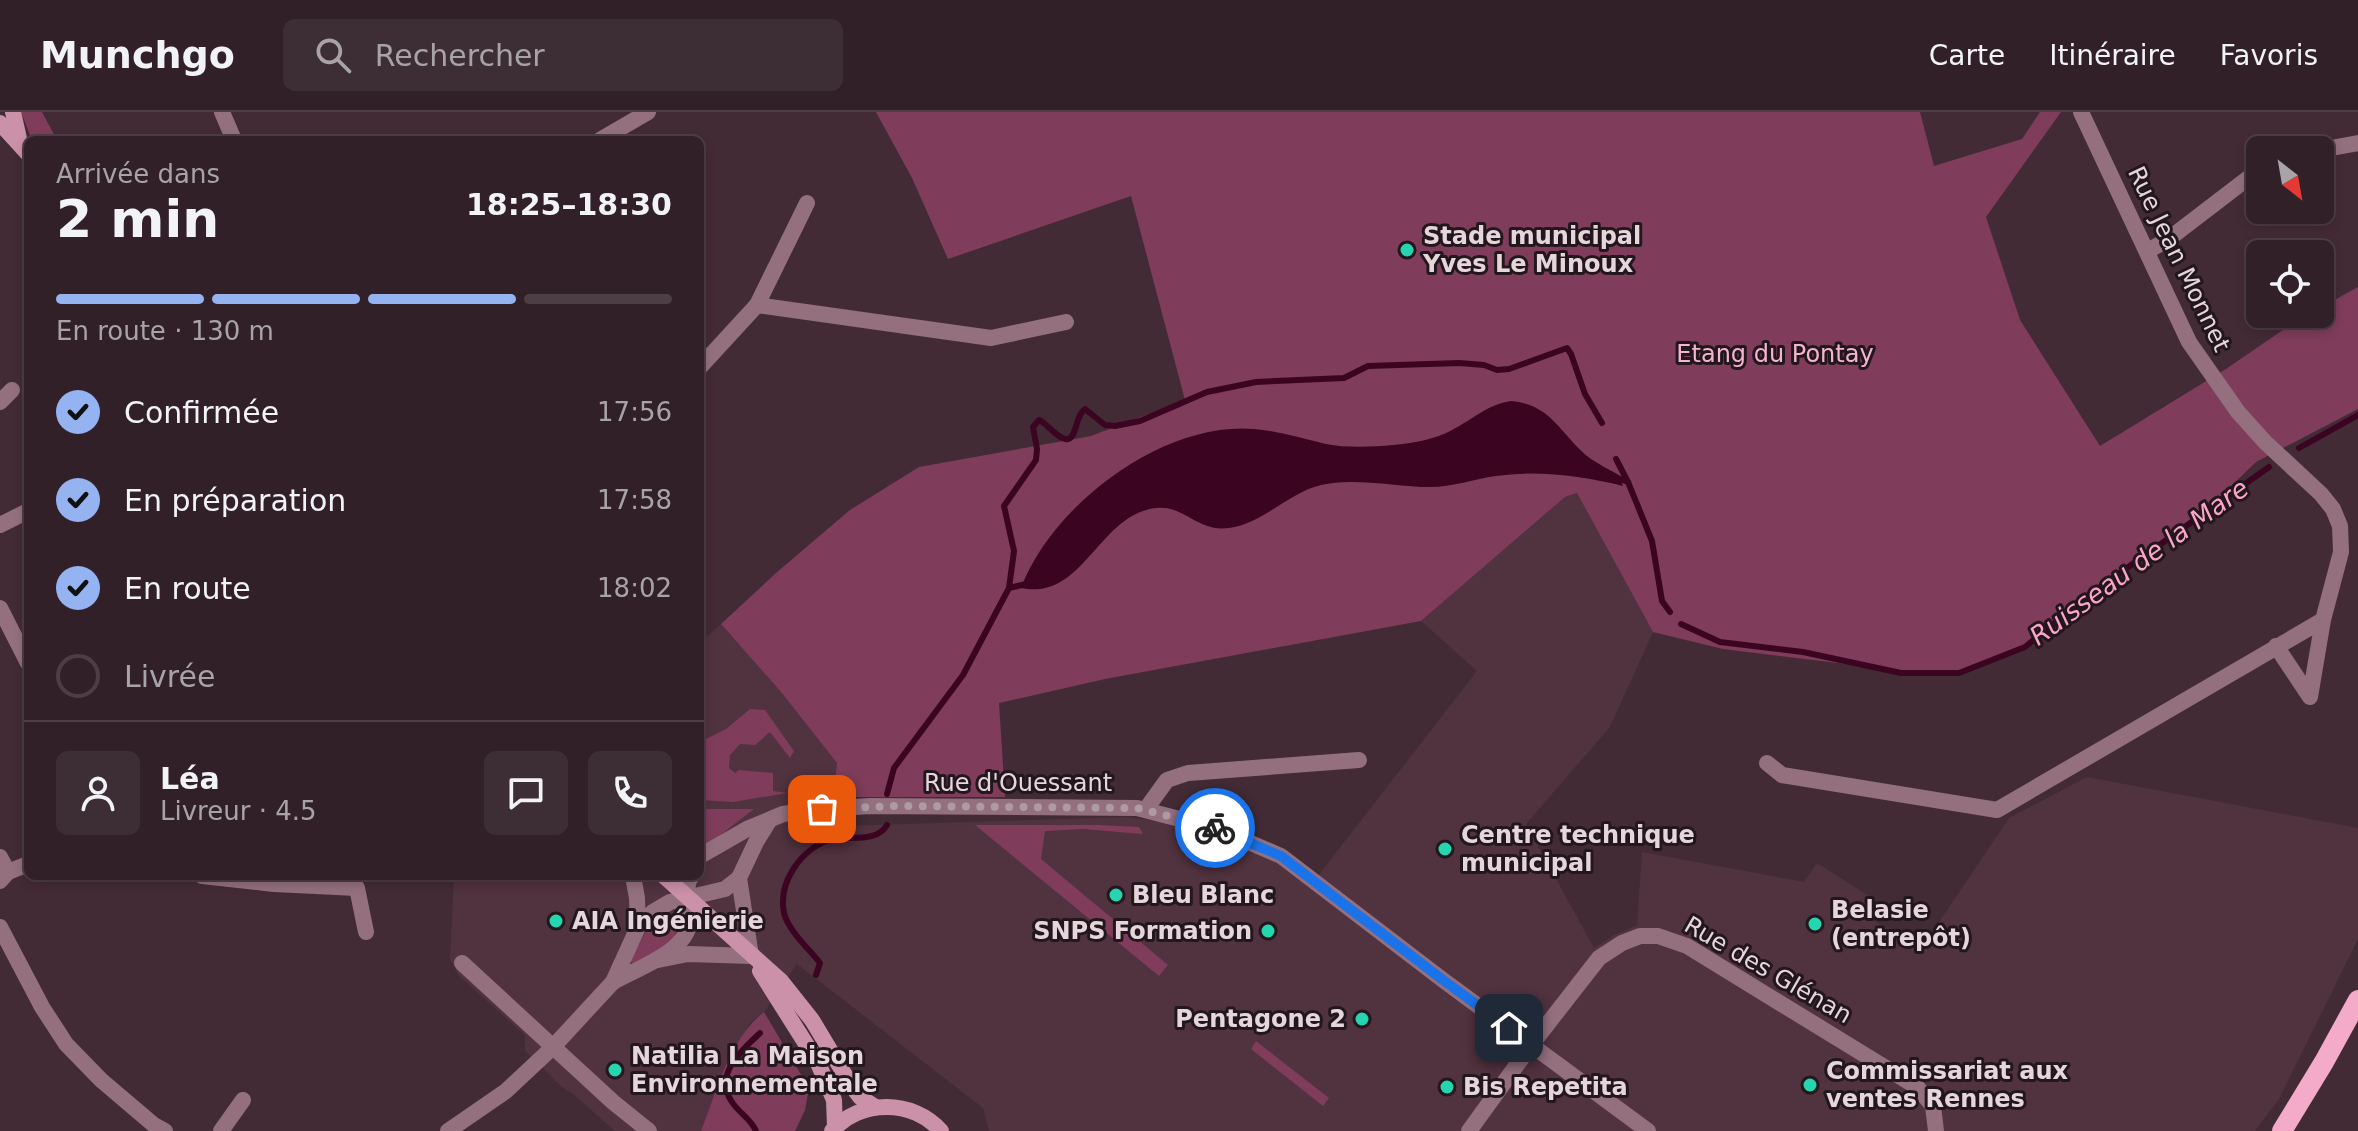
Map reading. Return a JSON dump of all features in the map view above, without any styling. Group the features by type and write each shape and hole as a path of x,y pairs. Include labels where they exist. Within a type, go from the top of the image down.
{"main road":[{"path":"13,112 24,149"},
{"path":"0,123 24,149"},
{"path":"668,880 781,981 798,1000 851,1085 860,1097 875,1107"},
{"path":"751,956 818,1063 834,1100 834,1129"},
{"path":"2282,1131 2358,1000"},
{"path":"834,1129 847,1118 875,1107 896,1107 917,1113 941,1131"}],"street":[{"path":"222,112 232,136"},
{"path":"607,136 648,112"},
{"name":"Rue Jean Monnet","path":"2081,112 2189,342 2214,381 2265,442 2321,494 2333,509 2340,526 2341,552 2323,620 2310,697 2276,646"},
{"path":"2334,147 2358,143"},
{"path":"2147,251 2166,241 2246,180"},
{"path":"704,363 757,305 807,203"},
{"path":"757,305 991,338 1066,322"},
{"path":"0,525 24,513"},
{"path":"0,608 24,655"},
{"path":"1767,763 1782,775 1997,810 2323,620"},
{"path":"1146,809 1167,780 1188,773 1359,760"},
{"name":"Rue d'Ouessant","path":"704,855 747,829 783,814 870,806 1146,809 1218,829 1281,856 1648,1131"},
{"path":"448,1131 506,1091 552,1048 613,982 638,927 653,912 670,902 725,889 739,878 769,821"},
{"path":"3,870 24,865"},
{"path":"658,960 688,954 751,956 739,878"},
{"path":"238,880 357,888 366,932"},
{"path":"634,880 638,927"},
{"path":"613,982 658,960 678,945 691,921 687,899 689,880"},
{"path":"0,927 5,946 66,1044 101,1080 165,1131"},
{"name":"Rue des Glénan","path":"1469,1131 1599,958 1640,936 1658,936 1687,946 1917,1087 1933,1106 1936,1131"},
{"path":"462,963 552,1048 649,1131"},
{"path":"221,1131 243,1100"}],"shaded area":[{"path":"1511,401 1526,404 1547,415 1591,459 1619,475 1623,486 1544,474 1496,476 1439,487 1334,483 1309,489 1254,520 1229,528 1206,525 1168,508 1156,508 1126,520 1058,583 1041,589 1021,588 1036,557 1084,499 1115,474 1148,454 1184,439 1219,430 1254,429 1342,446 1401,444 1438,436 1487,409"},
{"path":"1577,493 1653,632 1610,727 1526,824 1594,948 1637,925 1642,852 1804,882 1817,863 1871,897 1865,914 1919,952 2009,818 2087,777 2358,828 2358,939 2279,1099 2255,1131 989,1131 983,1108 797,964 764,1012 751,1022 732,1054 701,1131 615,1131 525,1051 525,1035 459,976 450,959 454,880 704,880 704,639 721,624 781,692 837,763 833,797 843,826 1125,817 1218,829 1314,881 1477,671 1421,621 1565,497"}],"green space":[{"path":"21,112 42,112 55,136 30,136"},
{"name":"Etang du Pontay","path":"876,112 1920,112 1934,166 2022,139 2040,112 2061,112 1986,217 2020,320 2100,446 2226,369 2286,328 2334,328 2334,300 2358,287 2358,409 2256,462 2198,518 2089,595 2025,647 1959,673 1928,674 1723,649 1653,632 1577,493 1565,497 1421,621 1105,679 999,703 1005,797 833,797 837,763 781,692 721,624 850,510 919,467 1091,436 1185,400 1131,196 948,259 912,178"},
{"path":"750,709 765,710 794,751 790,758 770,732 755,745 740,744 730,755 729,768 735,773 739,770 773,773 773,791 787,793 733,802 704,800 704,740 726,729"},
{"path":"704,809 754,809 704,846"},
{"path":"975,825 1139,827 1143,834 1083,829 1045,831 1041,859 1168,965 1159,976"},
{"path":"661,916 678,920 674,936 663,948 633,963 630,961 648,927"},
{"path":"764,1012 809,1088 805,1110 795,1131 701,1131 733,1051 752,1023"},
{"path":"1256,1041 1329,1098 1323,1106 1251,1049"}],"waterway":[{"name":"Ruisseau de la Mare","path":"1009,588 1014,551 1004,506 1036,460 1033,427 1039,420 1068,439 1085,409 1105,425 1115,426 1140,421 1207,392 1256,382 1344,378 1368,366 1459,363 1484,365 1497,370 1509,369 1567,348 1585,394 1602,423"},
{"name":"Ruisseau de la Mare","path":"2299,448 2358,415"},
{"name":"Ruisseau de la Mare","path":"1616,459 1628,482"},
{"name":"Ruisseau de la Mare","path":"1681,624 1720,642 1803,652 1901,673 1959,673 2025,647 2089,595 2269,467"},
{"name":"Ruisseau de la Mare","path":"1615,477 1628,482 1652,541 1662,601 1670,612"},
{"name":"Ruisseau de la Mare","path":"887,794 894,768 963,675 1009,588 1026,584"},
{"name":"Ruisseau de la Mare","path":"816,975 820,963 794,933 784,913 788,879 801,859 819,844 837,839 869,837 887,825"},
{"name":"Ruisseau de la Mare","path":"756,1131 732,1102 726,1082 732,1064 760,1033"}],"way so far":[{"path":"822,809 870,806 1137,808 1215,828"}],"place":[{"name":"Stade municipal Yves Le Minoux","path":"1407,250"},
{"name":"Centre technique municipal","path":"1445,849"},
{"name":"Bleu Blanc","path":"1116,895"},
{"name":"AIA Ingénierie","path":"556,921"},
{"name":"Belasie (entrepôt)","path":"1815,924"},
{"name":"SNPS Formation","path":"1268,931"},
{"name":"Pentagone 2","path":"1362,1019"},
{"name":"Natilia La Maison Environnementale","path":"615,1070"},
{"name":"Commissariat aux ventes Rennes","path":"1810,1085"},
{"name":"Bis Repetita","path":"1447,1087"}],"route":[{"path":"1215,828 1281,856 1509,1028"}]}
